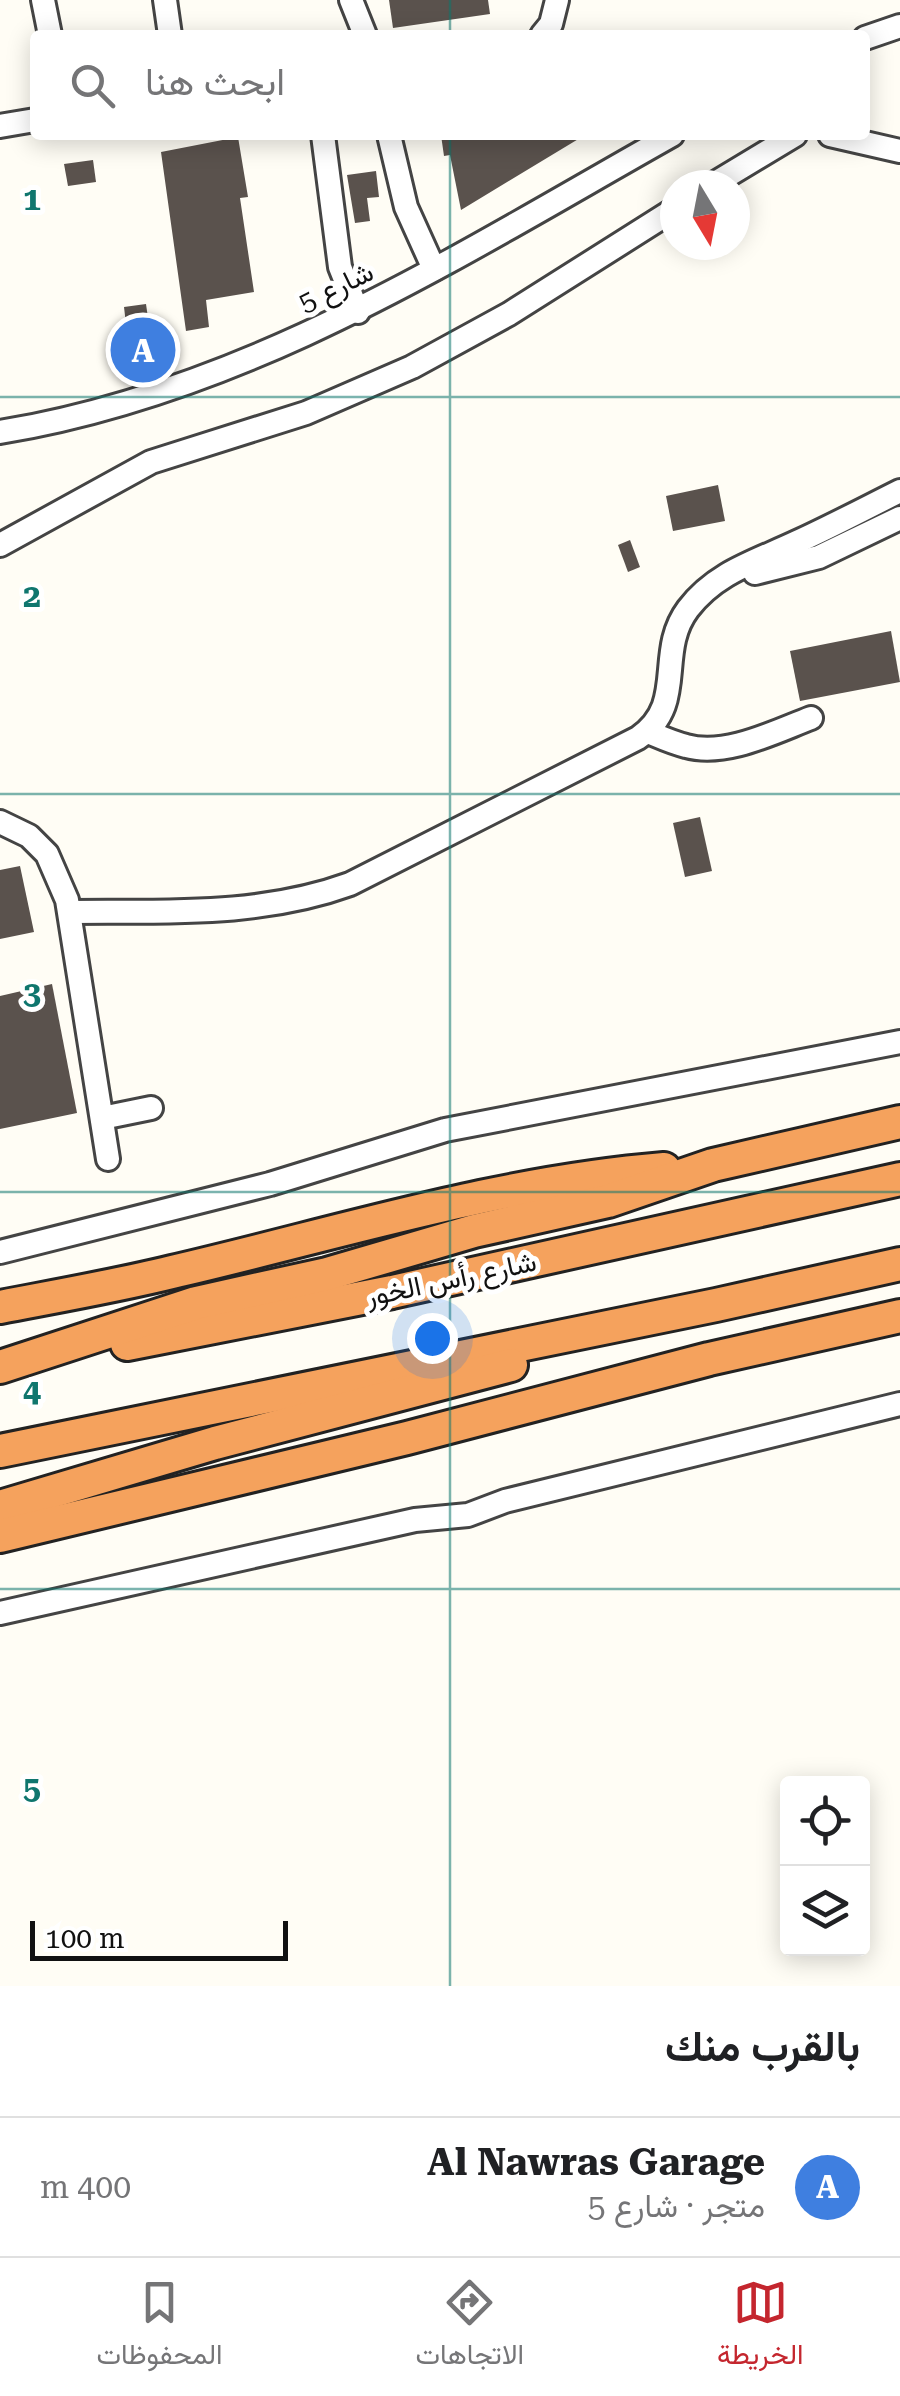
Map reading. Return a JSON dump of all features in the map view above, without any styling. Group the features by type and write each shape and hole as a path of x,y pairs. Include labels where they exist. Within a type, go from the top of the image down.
{"highway":[{"path":"0,1368 196,1303 327,1274 474,1231 608,1200 713,1165 900,1122"},
{"path":"0,1307 170,1273 453,1200 602,1174 713,1165"},
{"name":"شارع رأس الخور","path":"0,1368 392,1292 900,1179"},
{"path":"0,1284 65,1278 192,1254 254,1251"},
{"path":"0,1451 900,1264"},
{"path":"0,1507 214,1443 446,1385 716,1304"},
{"path":"0,1536 407,1438 709,1359 900,1316"}],"street":[{"path":"44,0 49,30"},
{"path":"165,0 169,30"},
{"path":"352,0 363,30"},
{"path":"546,30 558,0"},
{"path":"564,30 569,15 567,0"},
{"path":"870,36 900,26"},
{"path":"0,126 30,121"},
{"path":"324,140 338,256 358,312"},
{"path":"390,140 406,207 434,269"},
{"name":"شارع 5","path":"0,432 114,408 187,385 358,312 663,140"},
{"path":"737,170 788,140"},
{"path":"852,140 900,151"},
{"path":"0,545 151,462 306,413 412,367 509,314 660,218"},
{"path":"70,912 248,909 350,884 648,732 667,704 669,656 676,630 690,606 723,574 900,491"},
{"path":"710,588 819,556 900,518"},
{"path":"648,732 688,747 712,748 763,736 811,718"},
{"path":"0,822 29,836 48,854 70,912 108,1159"},
{"path":"0,1252 270,1184 445,1130 900,1042"},
{"path":"102,1118 151,1108"},
{"path":"0,1613 414,1520 468,1515 505,1501 900,1404"}],"building":[{"path":"389,0 488,0 490,14 393,28"},
{"path":"238,140 248,197 240,198 254,292 206,300 209,327 186,331 161,152"},
{"path":"442,140 577,140 461,210 450,155 444,156"},
{"path":"93,160 96,182 68,186 64,164"},
{"path":"376,171 379,197 367,198 370,221 355,223 347,175"},
{"path":"146,304 150,332 156,330 162,350 140,357 130,323 126,324 124,307"},
{"path":"718,485 725,521 673,531 666,496"},
{"path":"630,540 640,567 628,572 618,545"},
{"path":"891,631 900,682 800,701 790,651"},
{"path":"700,817 712,871 685,877 673,823"},
{"path":"20,866 34,932 0,939 0,870"},
{"path":"52,984 77,1113 0,1129 0,996"}],"place":[{"name":"Al Nawras Garage","path":"143,350"}]}
